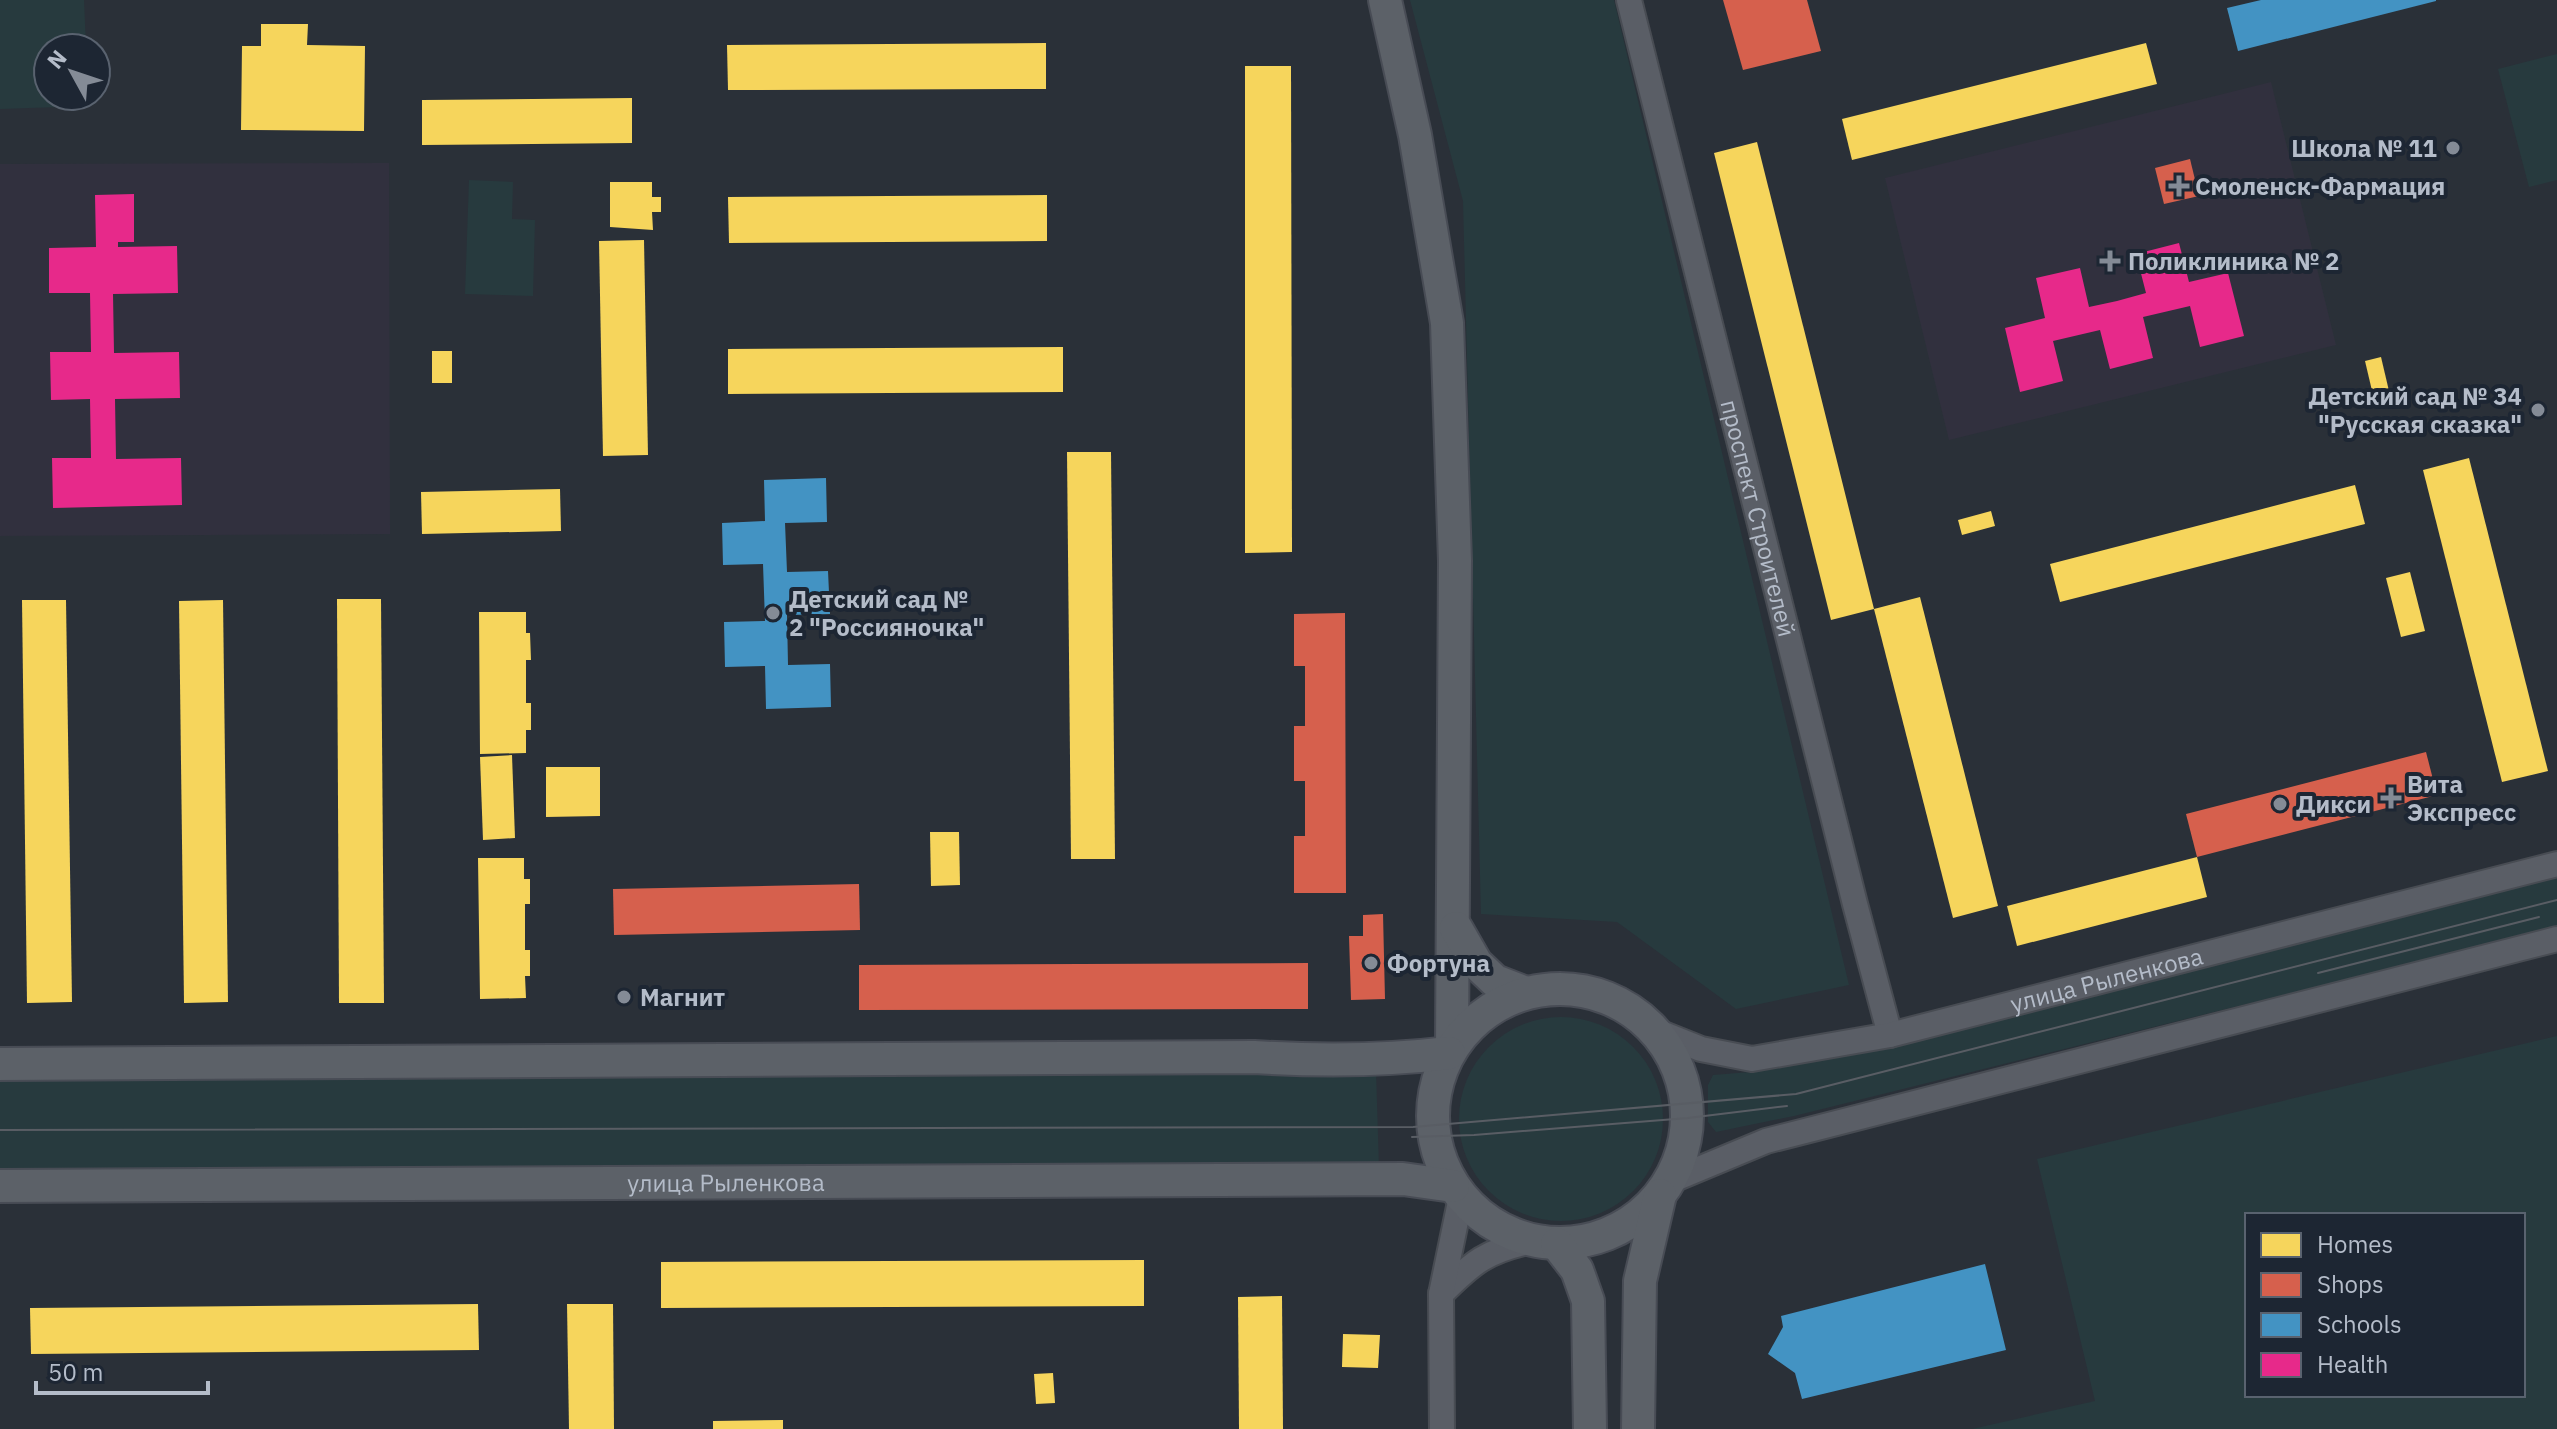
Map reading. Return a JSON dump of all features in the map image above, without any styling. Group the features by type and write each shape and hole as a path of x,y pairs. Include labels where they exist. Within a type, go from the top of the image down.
{"main road":[{"path":"1385,0 1415,135 1447,323 1455,561 1455,925 1451,1050"},
{"path":"1455,925 1476,963 1495,981 1526,993"},
{"path":"1638,1429 1640,1281 1665,1188 1683,1151 1688,1104 1678,1065 1656,1031 1629,1008 1597,993 1562,988 1526,993 1497,1004 1472,1023 1451,1050 1439,1076 1433,1100 1432,1125 1441,1163 1457,1191 1481,1217 1505,1231 1544,1242 1596,1239 1632,1222 1665,1188"},
{"path":"0,1064 1238,1057 1331,1061 1388,1060 1451,1050"},
{"name":"улица Рыленкова","path":"0,1186 1387,1179 1457,1191"},
{"path":"1544,1242 1577,1270 1588,1301 1590,1429"}],"street":[{"name":"проспект Строителей","path":"1629,0 1890,1035"},
{"name":"улица Рыленкова","path":"1656,1031 1701,1049 1752,1059 1890,1035 2557,864"},
{"path":"1665,1188 1766,1141 2557,939"},
{"path":"1442,1429 1441,1294 1457,1191"},
{"path":"1441,1294 1470,1264 1499,1248 1544,1242"}],"shaded area":[{"name":"Поликлиника № 2","path":"2271,82 2336,345 1949,440 1885,178"},
{"path":"389,163 390,534 0,536 0,164"}],"green space":[{"path":"0,0 84,0 85,32 32,32 32,108 0,109"},
{"path":"1410,0 1614,0 1849,985 1736,1009 1617,922 1481,914 1463,201"},
{"path":"2557,54 2557,180 2529,187 2498,69"},
{"path":"469,180 513,182 512,219 535,220 533,296 465,294"},
{"path":"2557,868 2557,927 1794,1116 1716,1132 1708,1122 1708,1085 1713,1075 1750,1072"},
{"path":"1561,1017 1600,1024 1633,1047 1656,1080 1663,1119 1656,1158 1633,1191 1600,1214 1561,1221 1522,1214 1489,1191 1466,1158 1459,1119 1466,1080 1489,1047 1522,1024"},
{"path":"2557,1036 2557,1429 1972,1429 2095,1401 2037,1159"},
{"path":"1376,1072 1379,1167 0,1169 0,1081"}],"building: Homes":[{"path":"261,24 308,24 307,45 365,46 364,131 241,130 242,46 261,46"},
{"path":"1046,43 1046,89 728,90 727,45"},
{"path":"2146,43 2157,84 1852,160 1842,119"},
{"path":"1245,66 1291,66 1292,552 1245,553"},
{"path":"632,98 632,143 422,145 422,100"},
{"path":"1757,142 1874,609 1831,620 1714,153"},
{"path":"610,182 652,182 652,197 661,197 661,212 652,212 653,230 610,227"},
{"path":"1047,195 1047,241 729,243 728,197"},
{"path":"644,240 648,455 603,456 599,241"},
{"path":"1063,347 1063,392 728,394 728,349"},
{"path":"432,351 452,351 452,383 432,383"},
{"path":"2381,357 2389,391 2373,395 2365,361"},
{"path":"1067,452 1111,452 1115,859 1071,859"},
{"path":"2469,458 2548,771 2502,782 2423,470"},
{"path":"2355,485 2365,524 2060,602 2050,564"},
{"path":"560,489 561,531 422,534 421,492"},
{"path":"1991,511 1995,526 1962,535 1958,520"},
{"path":"2410,572 2425,631 2401,637 2386,578"},
{"path":"1920,597 1998,906 1953,918 1874,609"},
{"path":"337,599 381,599 384,1003 339,1003"},
{"path":"22,600 66,600 72,1002 27,1003"},
{"path":"223,600 228,1002 184,1003 179,601"},
{"path":"479,612 526,612 531,660 526,660 526,703 531,703 531,730 526,730 526,753 480,754"},
{"path":"512,755 515,838 483,840 480,757"},
{"path":"546,767 600,767 600,816 546,817"},
{"path":"930,832 959,832 960,885 931,886"},
{"path":"2197,857 2207,897 2017,946 2007,906"},
{"path":"478,858 524,858 524,879 530,879 530,904 525,904 525,950 530,950 530,976 525,976 526,998 480,999"},
{"path":"1144,1260 1144,1306 661,1308 661,1262"},
{"path":"1282,1296 1283,1429 1239,1429 1238,1297"},
{"path":"478,1304 479,1350 31,1354 30,1308"},
{"path":"567,1304 613,1304 614,1429 569,1429"},
{"path":"1343,1334 1380,1335 1378,1368 1342,1367"},
{"path":"1053,1373 1055,1403 1036,1404 1034,1374"},
{"path":"783,1420 783,1429 713,1429 713,1421"}],"building: Shops":[{"path":"1723,0 1807,0 1821,51 1743,70"},
{"path":"2190,159 2199,196 2164,204 2155,168"},
{"path":"1345,613 1346,893 1294,893 1294,836 1305,836 1305,781 1294,781 1294,726 1305,726 1305,666 1294,666 1294,614"},
{"path":"2426,752 2437,795 2197,857 2186,814"},
{"path":"859,884 860,930 614,935 613,889"},
{"path":"1383,914 1385,999 1351,1000 1349,936 1363,936 1363,915"},
{"path":"1308,963 1308,1009 859,1010 859,965"}],"building: Schools":[{"path":"2261,0 2436,1 2238,51 2227,8"},
{"path":"826,478 827,522 785,523 787,572 828,571 830,614 787,615 788,665 830,664 831,707 766,709 765,666 725,667 724,622 765,621 763,564 723,565 722,523 765,521 764,480"},
{"path":"1985,1264 2006,1350 1802,1399 1795,1373 1768,1354 1783,1327 1781,1316"}],"building: Health":[{"path":"134,194 134,242 118,242 118,247 177,246 178,293 113,294 114,353 179,352 180,398 115,399 116,459 181,458 182,505 53,508 52,458 91,458 90,399 51,400 50,352 91,352 90,293 49,293 49,248 96,247 95,195"},
{"name":"Поликлиника № 2","path":"2179,243 2189,282 2228,273 2244,336 2200,347 2190,306 2143,317 2153,358 2110,369 2100,330 2053,341 2063,381 2020,392 2005,328 2045,318 2036,278 2080,268 2089,307 2117,301 2146,293 2136,254"}],"tram line":[{"path":"0,1130 1413,1127 1796,1094 2557,900"},
{"path":"2318,973 2539,917"},
{"path":"1412,1137 1688,1118 1787,1106"}],"place":[{"name":"Школа № 11","path":"2453,148"},
{"name":"Смоленск-Фармация","path":"2179,186"},
{"name":"Поликлиника № 2","path":"2110,261"},
{"name":"Детский сад № 34 \"Русская сказка\"","path":"2538,410"},
{"name":"Детский сад № 2 \"Россияночка\"","path":"773,613"},
{"name":"Вита Экспресс","path":"2391,798"},
{"name":"Дикси","path":"2280,804"},
{"name":"Фортуна","path":"1371,963"},
{"name":"Магнит","path":"624,997"}]}
